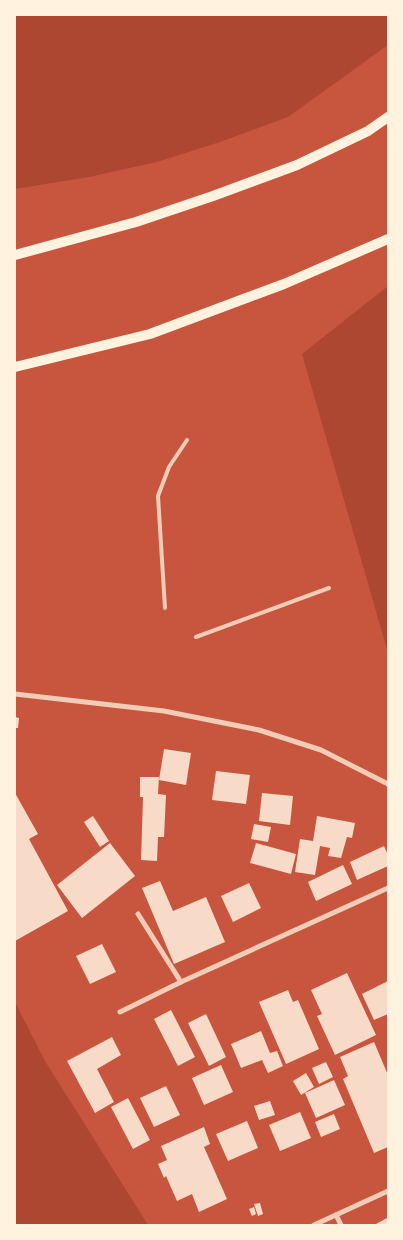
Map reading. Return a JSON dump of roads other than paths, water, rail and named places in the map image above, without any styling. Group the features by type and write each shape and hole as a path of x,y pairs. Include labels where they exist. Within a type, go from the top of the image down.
{"main road":[{"path":"15,255 136,222 232,190 297,165 368,131 388,117"},
{"path":"15,368 150,334 284,284 388,239"}],"street":[{"path":"15,694 164,711 259,730 321,750 388,784"},
{"path":"120,1012 181,982 388,888"},
{"path":"138,914 181,982"},
{"path":"314,1225 388,1191"},
{"path":"336,1215 341,1225"}],"lane":[{"path":"165,608 158,496 169,467 187,440"},
{"path":"196,637 329,588"}]}
